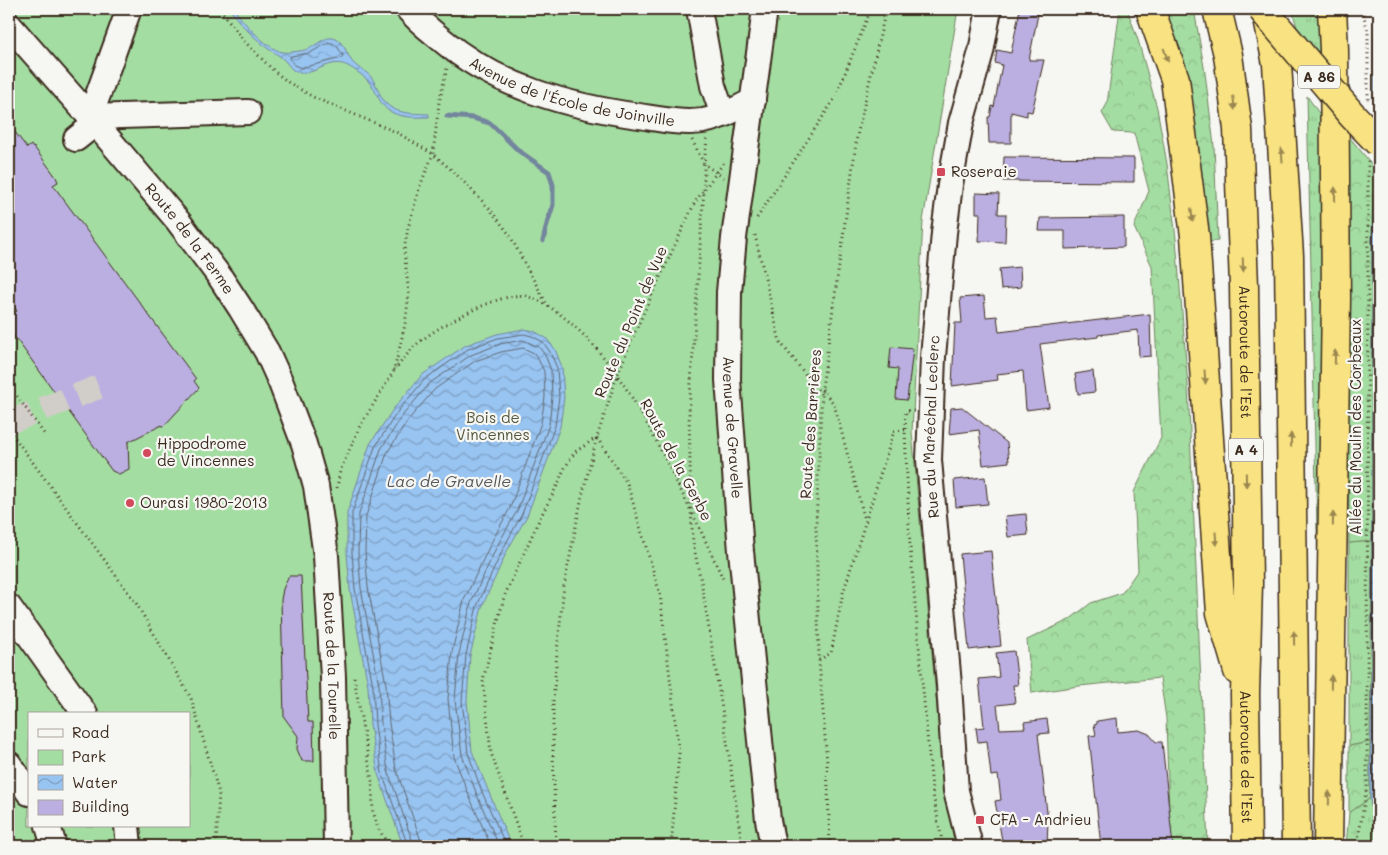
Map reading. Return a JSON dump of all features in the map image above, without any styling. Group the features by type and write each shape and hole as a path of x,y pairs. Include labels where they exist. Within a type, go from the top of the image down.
{"highway":[{"path":"1150,9 1174,80 1195,236 1221,613 1245,694"},
{"name":"Autoroute de l’Est","path":"1218,9 1228,55 1238,130 1244,286 1248,584 1245,694 1248,846"},
{"name":"A 86","path":"1262,9 1352,115 1374,147"},
{"path":"1266,9 1277,64 1288,256 1296,846"},
{"path":"1328,846 1336,298 1332,9"}],"street":[{"path":"76,140 93,120 129,9"},
{"name":"Avenue de l'École de Joinville","path":"408,9 457,53 506,82 540,94 592,108 685,122 704,121 723,115 753,101"},
{"path":"699,9 713,86 723,115"},
{"name":"Avenue de Gravelle","path":"765,9 741,182 729,292 728,398 768,820 773,846"},
{"name":"Rue du Maréchal Leclerc","path":"970,846 956,791 930,460 933,357 950,185 961,122 981,52 989,9"},
{"name":"Route de la Ferme","path":"9,25 93,120 178,221 220,277 267,352 304,444 326,491"},
{"path":"93,120 248,112"},
{"name":"Route de la Tourelle","path":"326,491 320,557 333,678 336,846"},
{"path":"9,607 84,712"},
{"path":"9,764 28,792"},
{"path":"49,828 54,846"},
{"path":"127,828 129,846"}],"path":[{"path":"220,9 244,41 275,72 288,82 313,97 396,132 433,154 456,174 509,234 547,304"},
{"path":"752,224 835,98 871,9"},
{"name":"Route des Barrières","path":"830,846 827,763 819,660 816,526 821,394 857,136 886,9"},
{"path":"1362,9 1368,32 1368,102"},
{"path":"326,491 340,472 360,426 394,371 405,325 408,294 404,251 408,228 420,186 433,154 440,94 447,68 457,53"},
{"name":"Allée du Moulin des Corbeaux","path":"1357,846 1366,786 1374,147"},
{"name":"Route du Point de Vue","path":"556,846 552,754 553,702 557,652 564,586 574,532 597,437 617,376 695,202 730,154"},
{"path":"741,182 729,180 704,164 689,411 693,543 724,721 742,846"},
{"path":"755,234 780,342 821,394"},
{"name":"Route de la Gerbe","path":"394,371 417,344 465,313 503,298 524,295 547,304 574,325 596,349 617,376 646,421 728,588"},
{"path":"822,388 834,404 865,520"},
{"path":"14,392 45,435"},
{"path":"906,410 905,430 910,547 932,789 943,846"},
{"path":"9,430 136,603 191,698 219,793 216,846"},
{"path":"819,660 831,653 843,593 894,431 905,430"},
{"path":"524,846 491,753 483,680 504,597 540,518 574,452 597,437 627,483 660,594 679,753 671,846"},
{"path":"352,669 372,780 373,811 378,828 389,846"}],"green space":[{"name":"Bois de Vincennes","path":"9,9 958,9 923,221 912,432 944,786 955,846 9,846"},
{"path":"1120,9 1127,9 1138,40 1157,108 1167,164 1176,239 1188,386 1208,846 1170,846 1166,718 1160,678 1032,693 1027,640 1069,620 1091,603 1122,593 1138,570 1134,492 1161,438 1152,266 1134,227 1149,191 1134,133 1113,132 1102,113 1107,104"},
{"path":"1160,9 1194,9 1205,73 1214,146 1218,241 1204,242"},
{"path":"1292,9 1321,9 1323,66 1300,39"},
{"path":"1307,96 1323,119 1326,667 1320,661"},
{"path":"1346,133 1374,167 1372,242 1372,541 1349,543"},
{"path":"1372,541 1370,742 1349,746 1349,543"},
{"path":"1370,742 1370,798 1349,813 1349,746"},
{"path":"1370,798 1376,840 1371,846 1346,846 1349,813"}],"water":[{"path":"230,9 234,9 262,40 282,52 306,50 329,38 338,40 353,63 371,77 386,104 402,112 429,114 429,117 406,117 389,111 367,80 348,66 335,64 306,73 294,71 281,57 252,35"},
{"path":"1376,9 1379,9 1379,846 1370,798 1372,242"},
{"name":"Lac de Gravelle","path":"524,329 534,331 546,338 555,349 562,367 564,397 560,427 527,516 507,551 482,607 470,656 467,701 472,751 511,846 403,846 378,774 370,725 368,686 350,590 347,553 347,513 370,444 394,408 422,375 466,345 497,334"}],"building":[{"path":"1020,9 1039,9 1029,60 1044,60 1032,112 1027,111 1027,116 1011,112 1011,143 989,143 988,117 990,117 992,106 994,107 1002,65 995,63 997,50 1011,53"},
{"path":"9,124 27,148 31,145 34,147 56,177 58,182 53,185 196,379 194,381 199,388 163,427 162,425 128,442 129,469 119,474 112,471 9,329 9,317 17,311 9,299"},
{"path":"1004,157 1134,158 1134,182 1003,181"},
{"path":"976,193 999,194 998,214 1006,214 1005,242 979,241 980,213 976,213"},
{"path":"1124,217 1124,247 1065,249 1065,231 1039,231 1040,218"},
{"path":"1020,267 1021,287 1001,289 999,269"},
{"path":"984,296 986,317 997,316 999,332 1150,314 1151,356 1139,357 1138,330 1040,344 1049,407 1026,410 1023,371 997,374 998,380 952,386 955,323 962,323 960,298"},
{"path":"891,347 913,349 907,400 896,399 898,369 889,368"},
{"path":"1093,371 1095,392 1078,394 1075,374"},
{"path":"962,407 1007,443 1009,462 983,465 979,430 949,434 951,408"},
{"path":"985,477 988,504 956,507 954,480"},
{"path":"1026,514 1028,535 1008,537 1005,516"},
{"path":"991,551 1001,646 969,650 960,554"},
{"path":"289,576 301,576 308,722 313,722 314,761 302,761 297,749 298,736 284,717 281,600 283,589"},
{"path":"1014,651 1018,685 1013,685 1015,703 997,705 1000,729 1025,728 1024,722 1047,719 1049,733 1038,734 1048,821 1047,846 1003,846 995,801 1001,800 998,775 991,776 987,741 978,742 976,728 984,727 979,679 999,677 996,653"},
{"path":"1117,718 1118,732 1139,730 1149,734 1156,742 1162,742 1173,846 1101,846 1089,736 1096,735 1094,725 1097,724 1097,721"}],"waterway":[{"path":"447,116 473,118 490,123 519,151 549,172 553,185 553,205 543,241"}],"tunnel":[{"path":"9,422 109,383"}],"place":[{"name":"Roseraie","path":"941,172"},
{"name":"Hippodrome de Vincennes","path":"147,453"},
{"name":"Ourasi 1980-2013","path":"130,503"},
{"name":"CFA - Andrieu","path":"980,820"}]}
